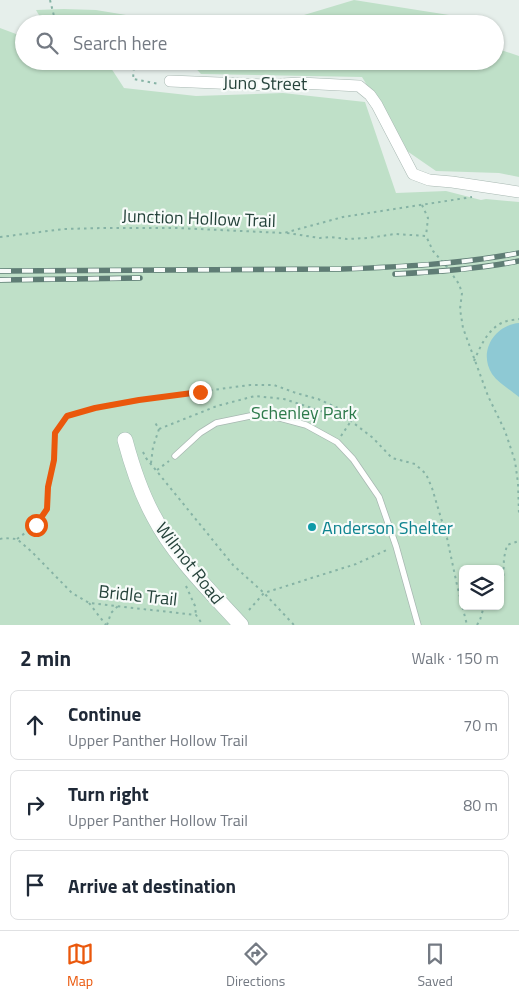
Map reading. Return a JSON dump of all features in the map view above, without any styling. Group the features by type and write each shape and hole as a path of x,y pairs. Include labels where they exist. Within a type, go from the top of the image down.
{"main road":[{"name":"Wilmot Road","path":"125,440 140,488 158,524 194,573 241,625"}],"street":[{"name":"Juno Street","path":"170,81 265,85 300,82 359,86 370,95 377,105 413,174 429,180 519,192"}],"lane":[{"path":"175,456 200,433 216,423 250,416 280,418 306,425 337,442 353,459 379,497 396,546 418,625"}],"path":[{"path":"50,0 54,15"},
{"path":"134,70 133,79 163,85 170,81"},
{"name":"Junction Hollow Trail","path":"0,237 64,229 104,228 177,228 284,233 343,217 477,197"},
{"path":"422,205 428,218 426,236 433,250 459,284 462,293 461,318 474,360 488,396 505,431 515,461 519,514"},
{"path":"284,233 320,238 347,239 395,234 426,236"},
{"path":"474,360 480,346 493,328 506,321 519,319"},
{"path":"0,539 17,539 36,525 47,509 48,487 54,460 55,433 67,416 95,408 139,400 242,386 274,386 318,399 338,408 373,438 392,458 415,464 426,474 447,538 466,625"},
{"path":"151,463 153,447 159,429 154,421"},
{"path":"337,442 351,421"},
{"path":"142,449 146,458 232,565 264,593 294,625"},
{"path":"157,470 175,456"},
{"name":"Bridle Trail","path":"17,539 72,593 89,603 196,615 203,625"},
{"path":"504,565 508,545 519,541"},
{"path":"250,610 264,593 356,564 389,549"},
{"path":"184,581 195,606 196,615"},
{"path":"89,603 107,625"},
{"path":"107,625 110,613 119,605"},
{"path":"477,625 483,610"}],"green space":[{"path":"354,0 449,15 304,15"},
{"path":"36,10 96,10 126,15 39,15"},
{"name":"Schenley Park","path":"0,28 15,34 15,70 112,70 124,88 196,96 283,93 365,102 396,193 446,191 481,200 519,202 519,625 0,625"},
{"path":"504,51 519,56 519,177 499,173 436,171 407,151 362,77 201,74 197,70 504,70"}],"water":[{"path":"519,323 519,397 495,378 488,366 487,357 491,341 496,334 510,325"}],"railway":[{"path":"0,271 342,269 475,260 519,253"},
{"path":"395,274 457,270 519,261"},
{"path":"0,280 140,278"}],"place":[{"name":"Anderson Shelter","path":"312,527"}],"route":[{"path":"36,525 47,509 48,487 54,460 55,433 67,416 95,408 139,400 200,392"}]}
